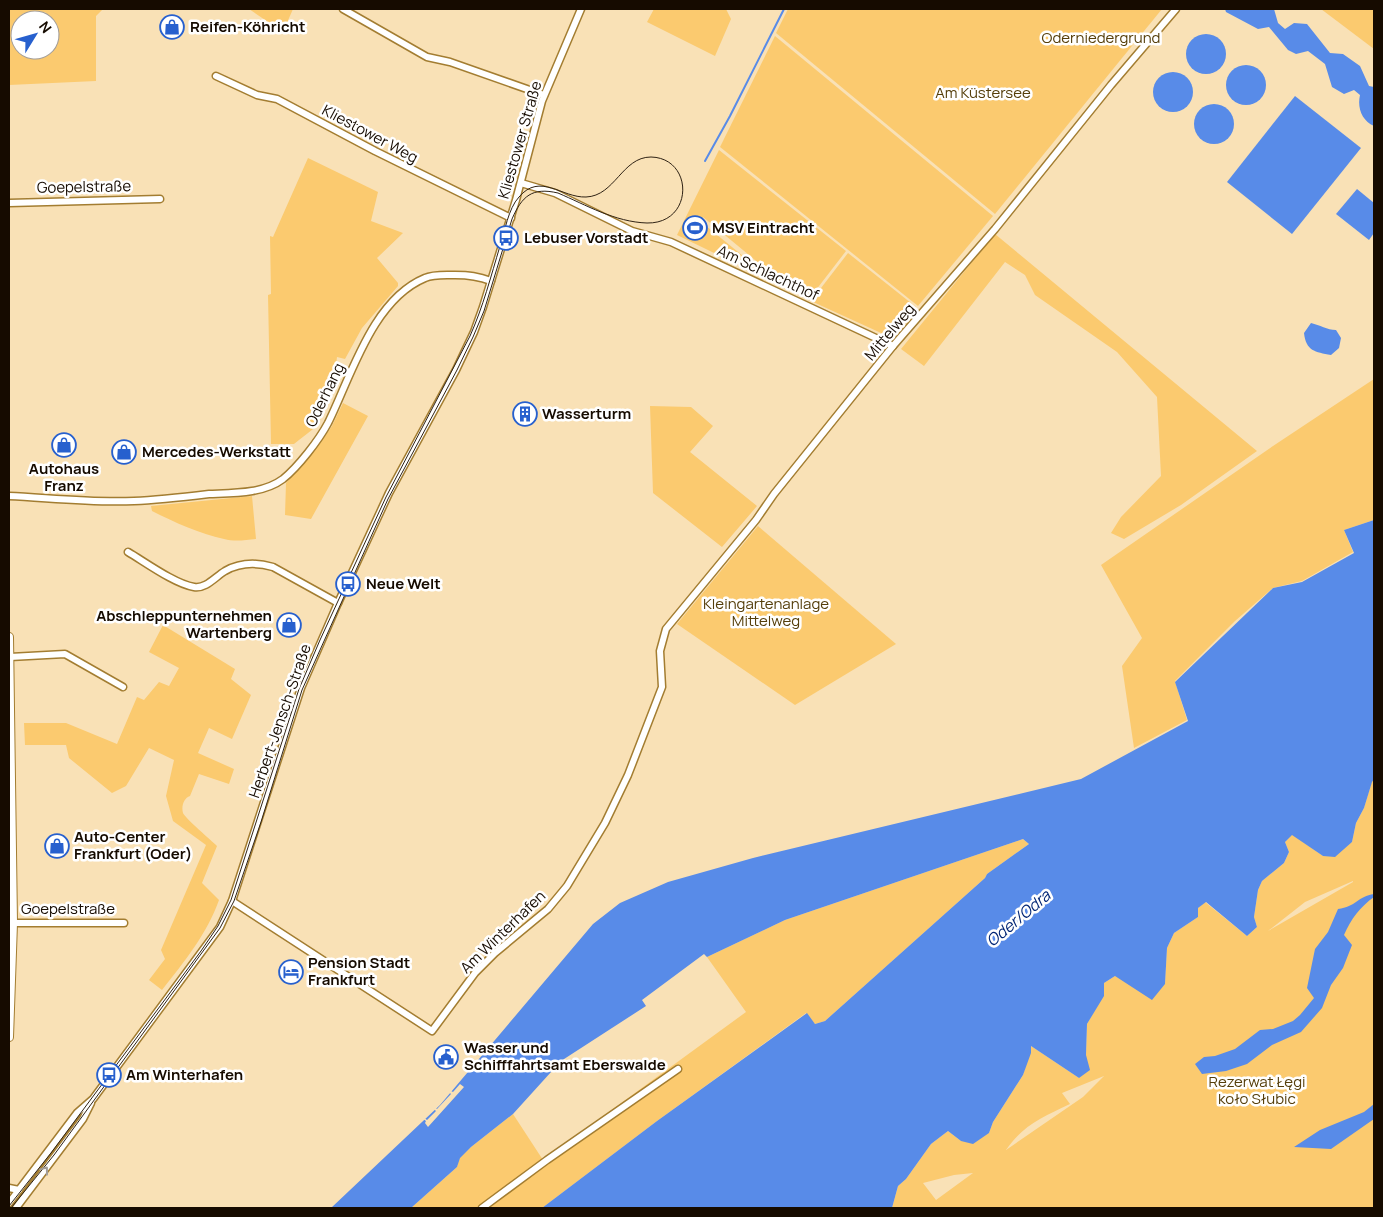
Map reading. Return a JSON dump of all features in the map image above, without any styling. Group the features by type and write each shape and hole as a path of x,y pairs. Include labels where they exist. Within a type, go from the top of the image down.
{"street":[{"path":"343,9 427,57 450,62 544,95"},
{"name":"Kliestower Straße","path":"492,281 521,183 544,95 580,9"},
{"name":"Mittelweg","path":"662,687 660,651 666,629 756,520 774,494 893,346 995,229 1176,9"},
{"name":"Kliestower Weg","path":"216,76 256,95 277,99 375,152 511,218"},
{"name":"Am Schlachthof","path":"521,183 555,194 632,231 671,242 893,346"},
{"name":"Goepelstraße","path":"9,203 160,199"},
{"name":"Oderhang","path":"9,496 133,501 250,491 269,486 282,479 313,445 327,424 362,346 380,318 401,294 426,277 447,275 477,276 492,281"},
{"name":"Herbert-Jensch-Straße","path":"16,1208 83,1120 93,1099 220,926 232,901 302,688 338,603 393,486 456,370 474,332 492,281"},
{"path":"128,552 180,582 194,587 209,583 223,572 237,565 262,563 274,566 338,603"},
{"name":"Goepelstraße","path":"9,637 13,923 9,1037"},
{"path":"10,657 65,654 123,687"},
{"name":"Am Winterhafen","path":"232,901 432,1031 475,973 548,909 568,886 606,823 628,775 662,687"},
{"name":"Goepelstraße","path":"13,923 124,923"},
{"path":"482,1208 547,1160 678,1069"},
{"name":"Herbert-Jensch-Straße","path":"9,1203 77,1113 93,1099"},
{"path":"9,1188 19,1190"}],"green space":[{"path":"9,9 103,9 96,16 96,81 9,85"},
{"path":"249,9 293,9 283,32"},
{"path":"654,9 726,9 731,19 715,56 647,22"},
{"name":"Am Küstersee","path":"788,9 1162,9 995,214 776,33"},
{"path":"1321,9 1374,9 1374,49"},
{"path":"775,36 993,216 918,306 720,147"},
{"path":"719,150 846,251 809,299 677,235","holes":["703,217 778,279 775,282 700,221"]},
{"path":"308,158 378,192 371,221 403,233 377,258 398,283 398,286 362,328 345,359 337,357 335,373 338,374 325,410 318,423 294,444 271,444 268,295 271,294 270,236 273,237"},
{"path":"995,234 1257,451 1181,505 1124,539 1111,533 1121,517 1161,476 1157,397 1117,352 1035,295 1025,275 1005,262 924,366 901,349"},
{"path":"848,253 916,307 892,338 811,301"},
{"path":"1374,379 1374,520 1344,530 1353,552 1302,581 1273,588 1235,621 1175,681 1187,720 1134,748 1122,666 1142,638 1101,565"},
{"path":"343,403 368,416 311,519 285,515 286,483 321,442 332,426"},
{"path":"650,406 691,407 713,426 690,452 757,506 722,547 653,493"},
{"path":"252,496 256,539 248,540 228,540 196,531 152,511 151,506"},
{"name":"Kleingartenanlage Mittelweg","path":"758,526 896,644 795,705 677,624"},
{"path":"163,625 235,669 231,679 251,695 232,739 209,728 198,753 234,769 229,784 199,774 190,796 185,800 182,808 183,813 193,824 217,846 202,883 219,900 201,936 187,958 162,990 149,980 165,959 161,950 206,845 173,821 166,796 174,760 149,748 126,786 112,793 69,758 66,745 25,745 24,723 66,723 117,744 137,697 144,700 159,682 169,686 179,668 149,652"},
{"name":"Rezerwat Łęgi koło Słubic","path":"1374,779 1374,1208 892,1208 898,1186 906,1179 931,1144 948,1131 961,1141 989,1133 993,1122 1023,1075 1031,1046 1079,1078 1086,1055 1087,1024 1103,996 1104,983 1115,976 1165,984 1167,948 1174,933 1198,917 1198,908 1205,902 1247,936 1257,927 1254,917 1258,890 1262,881 1284,863 1289,852 1285,842 1292,834 1323,856 1352,842 1356,823 1364,808","holes":["1353,882 1268,931 1305,902","1104,1076 1083,1097 1006,1150 1019,1134 1027,1128 1070,1104 1062,1093","973,1173 936,1200 923,1183 954,1175"]},
{"path":"1023,839 1029,844 987,874 985,878 825,1021 815,1024 806,1013 657,1121 542,1208 411,1208 457,1167 459,1158 513,1114 543,1160 746,1012 707,957 785,920"}],"water":[{"path":"1225,9 1274,9 1278,23 1285,29 1294,23 1307,24 1330,53 1343,54 1360,66 1369,86 1374,87 1374,126 1366,121 1361,114 1359,105 1360,95 1354,90 1344,94 1332,87 1325,64 1308,51 1296,54 1288,50 1269,27 1258,29 1226,12"},
{"path":"1206,34 1220,40 1226,54 1220,68 1206,74 1192,68 1186,54 1192,40"},
{"path":"1246,65 1260,71 1266,85 1260,99 1246,105 1232,99 1226,85 1232,71"},
{"path":"1173,72 1187,78 1193,92 1187,106 1173,112 1159,106 1153,92 1159,78"},
{"path":"1295,96 1361,148 1292,234 1227,182"},
{"path":"1214,104 1228,110 1234,124 1228,138 1214,144 1200,138 1194,124 1200,110"},
{"path":"1357,189 1374,203 1374,233 1369,240 1336,214"},
{"path":"1311,323 1336,330 1341,338 1339,348 1331,355 1312,350 1307,344 1304,333"},
{"name":"Oder/Odra","path":"1374,520 1374,779 1364,808 1356,823 1352,842 1335,857 1323,856 1292,835 1285,842 1289,852 1284,863 1262,881 1258,890 1254,917 1257,927 1247,936 1206,902 1198,908 1198,917 1174,933 1167,948 1165,984 1152,1000 1115,976 1104,983 1104,996 1087,1024 1086,1055 1090,1070 1079,1078 1031,1046 1031,1053 1023,1075 993,1122 989,1133 973,1144 961,1141 948,1131 931,1144 906,1179 898,1186 892,1208 542,1208 657,1121 807,1013 815,1024 825,1021 985,878 987,874 1029,844 1023,839 785,920 707,957 704,954 642,1000 646,1006 561,1061 513,1114 471,1147 460,1158 457,1167 411,1208 331,1208 440,1105 593,924 620,903 668,882 753,858 1081,779 1188,721 1175,682 1273,588 1302,582 1354,553 1344,530"},
{"path":"1374,894 1374,897 1360,909 1347,929 1344,935 1352,945 1343,968 1331,985 1322,1008 1301,1032 1272,1045 1247,1064 1226,1071 1202,1074 1195,1064 1204,1057 1215,1056 1235,1049 1260,1030 1273,1029 1293,1021 1300,1015 1314,998 1307,988 1315,949 1328,932 1338,909"},
{"path":"1374,1104 1374,1119 1331,1149 1294,1147 1320,1130 1364,1112"}],"pier":[{"path":"460,1084 464,1087 428,1127 425,1123 426,1121 422,1118 427,1120 436,1111 433,1108 437,1109 451,1094 448,1091 453,1092"}],"waterway":[{"path":"705,161 784,9"}],"tram line":[{"path":"9,1206 51,1153 218,926 231,900 299,689 386,497 470,336 479,314 507,220 515,202 527,190 543,186 577,196 596,195 612,184 633,163 651,157 665,160 675,168 681,179 683,191 680,203 674,213 662,220 647,223 624,220 549,191 541,191 529,195 520,204 512,219 484,311 473,337 388,499 302,690 234,901 220,928 54,1155 11,1208"}],"place":[{"name":"Reifen-Köhricht","path":"172,27"},
{"name":"MSV Eintracht","path":"695,228"},
{"name":"Lebuser Vorstadt","path":"506,238"},
{"name":"Wasserturm","path":"525,414"},
{"name":"Autohaus Franz","path":"64,445"},
{"name":"Mercedes-Werkstatt","path":"124,452"},
{"name":"Neue Welt","path":"348,584"},
{"name":"Abschleppunternehmen Wartenberg","path":"289,625"},
{"name":"Auto-Center Frankfurt (Oder)","path":"57,846"},
{"name":"Pension Stadt Frankfurt","path":"291,972"},
{"name":"Wasser und Schifffahrtsamt Eberswalde","path":"446,1057"},
{"name":"Am Winterhafen","path":"109,1075"}],"park label":[{"name":"Oderniedergrund","path":"1101,38"}]}
